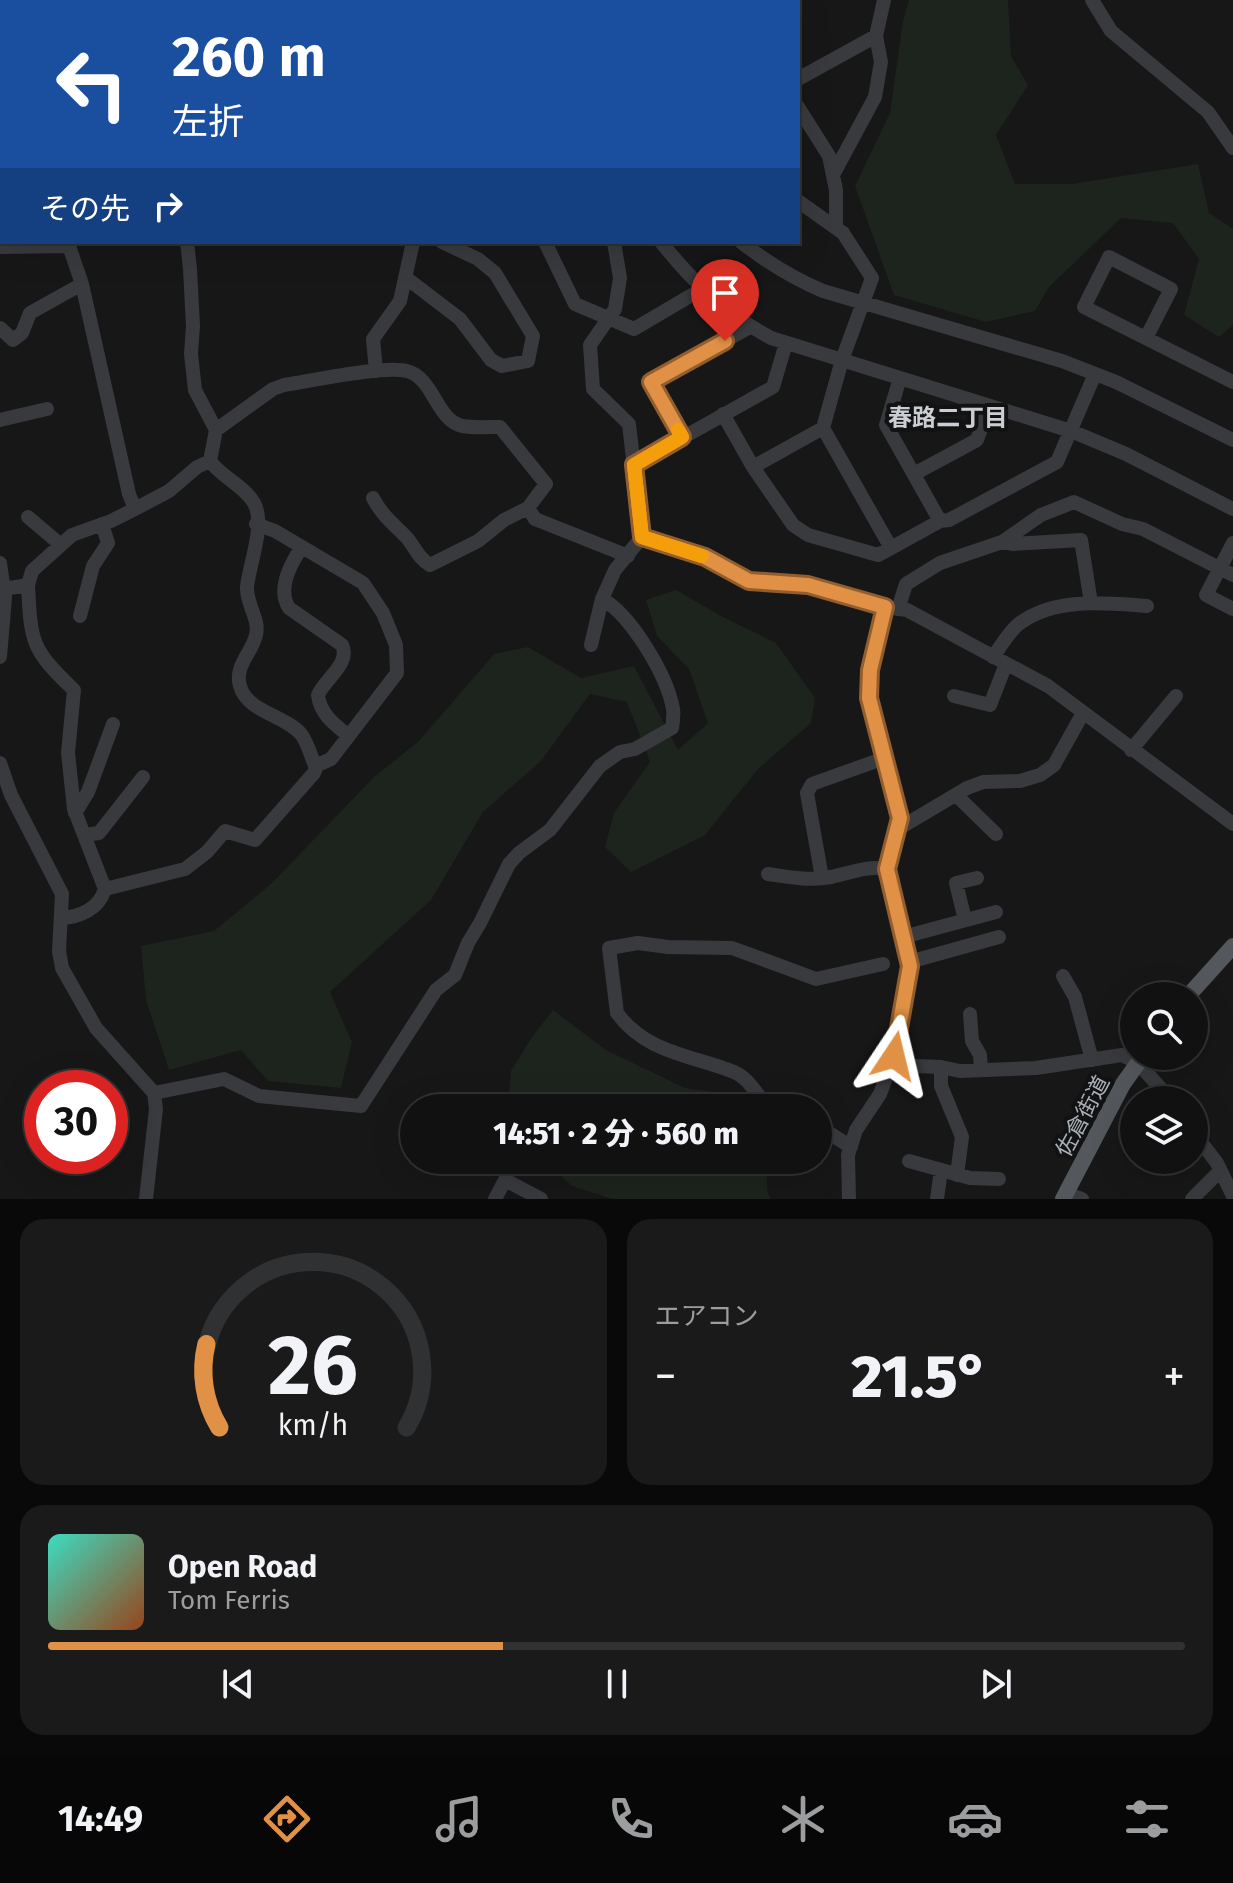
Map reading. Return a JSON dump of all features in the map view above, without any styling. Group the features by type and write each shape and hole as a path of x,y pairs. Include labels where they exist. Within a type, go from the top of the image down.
{"main road":[{"path":"1201,982 1233,946"},
{"name":"佐倉街道","path":"1070,1197 1133,1070"}],"street":[{"path":"833,175 875,97 881,62 876,36 884,0"},
{"path":"1092,0 1111,31 1208,112 1233,148"},
{"path":"800,78 876,36"},
{"path":"800,110 829,156 836,190 836,228"},
{"path":"800,202 843,233 872,278 842,360 823,428 891,548"},
{"path":"187,244 195,390 216,430 210,461"},
{"path":"376,371 373,339 400,301 413,244"},
{"path":"405,277 460,319 491,360 502,366 528,361 533,336 495,273 478,259 446,244"},
{"path":"546,244 575,304 634,329 702,289"},
{"path":"591,645 602,599 615,570 642,537 629,424 593,389 590,345 615,309 620,278 614,244"},
{"path":"663,244 702,289 750,327 786,343 1071,431 1126,454 1233,509"},
{"path":"744,244 794,279 863,303 1045,355 1095,374 1233,440"},
{"path":"0,247 69,246 82,284 129,494 135,509"},
{"path":"1146,338 1171,289 1109,257 1084,307 1233,382"},
{"path":"0,328 13,340 22,333 30,313 82,284"},
{"path":"682,437 651,382 750,327"},
{"path":"634,465 773,387 786,343"},
{"path":"216,430 273,389 376,371 405,370 416,374 449,417 460,426 500,427 546,484 528,508 504,520 478,541 430,565 383,516 373,498"},
{"path":"723,414 753,467 793,525 808,535 878,555 1057,462 1095,374"},
{"path":"900,378 886,425 940,521"},
{"path":"914,474 977,440 989,406"},
{"path":"0,420 47,409"},
{"path":"753,467 823,428"},
{"path":"61,918 89,911 103,896 105,889 75,813 68,753 74,690 33,641 28,585 32,571 72,535 169,491 197,467 210,461"},
{"path":"105,889 185,869 207,852 225,831 255,840 314,773 315,766 302,736 251,702 241,691 238,672 256,636 247,596 255,556 254,503 210,461"},
{"path":"849,1199 848,1155 856,1130 880,1094 890,1065 909,962 887,869 900,818 869,698 870,670 892,608 906,584 940,563 1002,542 1041,515 1074,502 1122,524 1143,529 1226,572"},
{"path":"528,508 535,519 628,556"},
{"path":"28,517 61,545"},
{"path":"80,616 93,566 108,543 102,524"},
{"path":"256,524 275,531 363,583 383,613 396,645 397,673 331,759 315,766"},
{"path":"642,537 705,557 749,581 808,585 907,610 1048,686 1233,824"},
{"path":"1002,542 1081,540 1091,603"},
{"path":"1233,543 1226,572 1206,595 1233,609"},
{"path":"302,547 290,566 285,601 289,608 342,645 346,652 318,695 318,703 331,722 349,736"},
{"path":"0,563 4,589 0,657"},
{"path":"4,589 28,585"},
{"path":"154,1093 224,1079 259,1096 361,1106 436,990 455,975 509,864 550,830 600,766 620,752 635,749 672,728 673,709 647,649 629,619 602,599"},
{"path":"954,696 990,705 1000,660 1018,623 1051,608 1091,603 1147,606"},
{"path":"1131,750 1176,696"},
{"path":"898,829 983,782 1020,781 1040,775 1054,765 1083,713"},
{"path":"75,813 88,792 113,724"},
{"path":"822,878 807,793 812,784 885,758"},
{"path":"0,763 11,795 62,894 59,951 62,968 96,1028 154,1093 156,1109 146,1199"},
{"path":"84,835 99,833 143,777"},
{"path":"956,795 996,834"},
{"path":"768,874 804,880 874,867 887,869"},
{"path":"965,947 956,883 977,878"},
{"path":"903,937 996,912"},
{"path":"909,962 999,937"},
{"path":"756,1094 737,1073 669,1052 644,1040 623,1022 617,1013 609,948 638,943 668,947 732,948 816,979 883,964"},
{"path":"1063,976 1075,997 1092,1060"},
{"path":"970,1014 972,1041 980,1055 981,1070"},
{"path":"890,1065 960,1071 1036,1068 1120,1055"},
{"path":"941,1067 941,1086 962,1137 957,1175"},
{"path":"1148,1070 1160,1086"},
{"path":"832,1135 851,1147"},
{"path":"1208,1151 1233,1196"},
{"path":"909,1161 970,1178 999,1179"},
{"path":"937,1199 941,1170"},
{"path":"1192,1199 1220,1171"},
{"path":"495,1199 505,1180 541,1199"}],"shaded area":[{"path":"909,0 1008,0 1011,56 1028,85 996,135 1015,184 1072,184 1198,164 1209,213 1233,229 1233,325 1219,337 1184,315 1199,259 1173,223 1121,218 1049,287 1035,311 986,322 894,295 855,186 890,113 903,21"},
{"path":"676,590 776,643 815,698 811,723 758,769 705,835 631,872 605,847 614,813 650,762 627,702 590,694 541,761 483,812 431,900 330,992 352,1042 341,1088 268,1081 241,1050 169,1070 146,1000 141,946 214,931 272,883 374,777 419,741 494,654 528,647 581,678 634,666 678,750 708,723 689,669 657,636 646,600"},
{"path":"553,1010 606,1050 685,1088 728,1094 509,1094 511,1071"},
{"path":"559,1174 766,1174 771,1199 612,1199 572,1186"}],"slow traffic":[{"path":"678,430 682,437 634,465 642,537 702,556"}],"district":[{"name":"春路二丁目","path":"948,418"}],"route":[{"path":"725,341 651,382 682,437 634,465 642,537 705,557 749,581 808,585 885,607 870,670 869,698 900,818 887,869 910,966 894,1056"}]}
